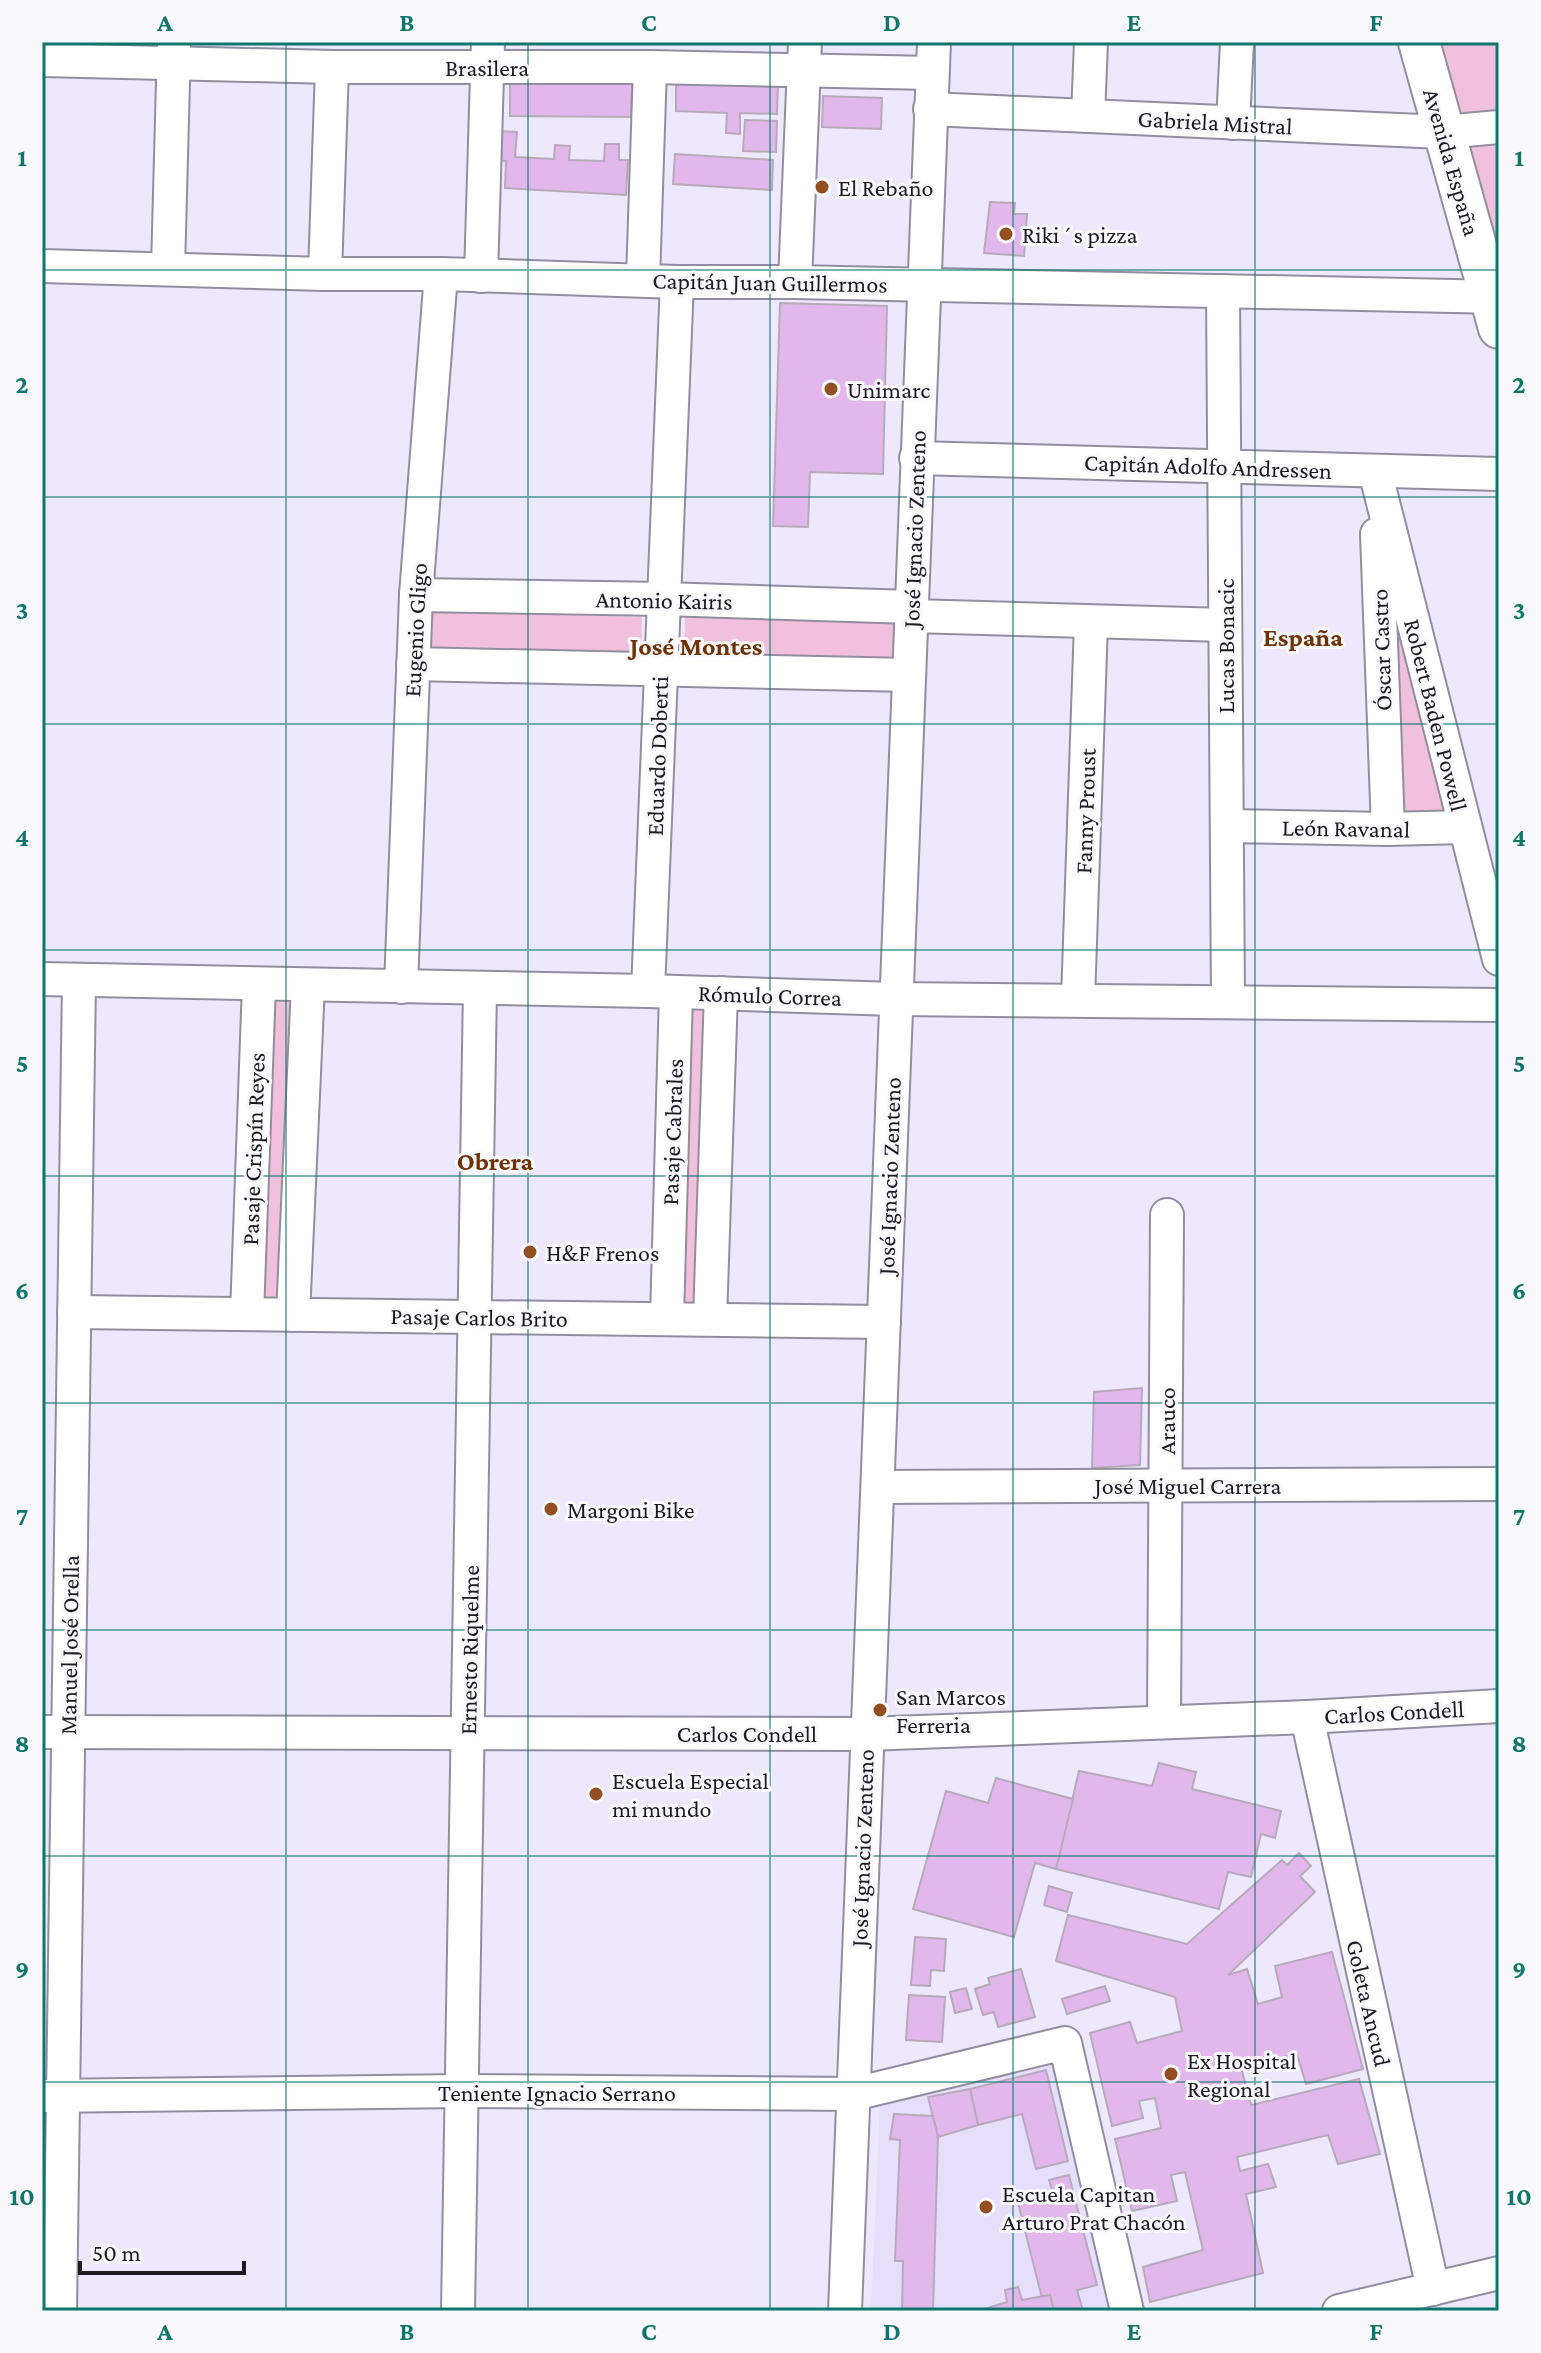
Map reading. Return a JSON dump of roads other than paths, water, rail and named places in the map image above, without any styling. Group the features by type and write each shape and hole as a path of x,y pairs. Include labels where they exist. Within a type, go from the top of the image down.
{"main road":[{"name":"Avenida España","path":"1419,42 1496,307"}],"street":[{"path":"1088,116 1091,42"},
{"path":"1233,123 1237,42"},
{"path":"168,269 174,52"},
{"name":"Brasilera","path":"42,60 174,52 332,67 488,54 650,67 804,55 933,57"},
{"path":"481,276 488,54"},
{"path":"795,282 804,55"},
{"name":"José Ignacio Zenteno","path":"845,2311 933,57"},
{"path":"325,274 332,67"},
{"path":"643,280 650,67"},
{"name":"Gabriela Mistral","path":"930,109 1443,132 1499,127"},
{"name":"Capitán Juan Guillermos","path":"42,266 677,282 1223,291 1496,307"},
{"name":"Eugenio Gligo","path":"401,987 416,595 441,274"},
{"name":"Eduardo Doberti","path":"662,992 660,670 677,282"},
{"name":"Lucas Bonacic","path":"1223,291 1228,1001"},
{"name":"Capitán Adolfo Andressen","path":"916,458 1499,474"},
{"name":"Robert Baden Powell","path":"1375,471 1499,959"},
{"name":"Óscar Castro","path":"1375,471 1388,829"},
{"name":"Antonio Kairis","path":"416,595 664,599 1091,623 1225,625"},
{"name":"Fanny Proust","path":"1078,1000 1091,623"},
{"path":"413,664 909,675"},
{"name":"León Ravanal","path":"1227,826 1464,827"},
{"name":"Rómulo Correa","path":"42,979 895,999 1499,1005"},
{"name":"Manuel José Orella","path":"60,2311 52,2096 55,1732 74,1312 79,980"},
{"name":"Pasaje Crispín Reyes","path":"247,1314 259,984"},
{"name":"Pasaje Crispín Reyes","path":"293,1315 308,985"},
{"name":"Ernesto Riquelme","path":"458,2311 480,988"},
{"name":"Pasaje Cabrales","path":"662,992 667,1319"},
{"name":"Pasaje Cabrales","path":"710,1319 721,993"},
{"name":"Arauco","path":"1164,1722 1167,1215"},
{"name":"Pasaje Carlos Brito","path":"74,1312 884,1322"},
{"name":"José Miguel Carrera","path":"878,1487 1499,1484"},
{"name":"Carlos Condell","path":"55,1732 866,1734 1307,1717 1499,1706"},
{"name":"Goleta Ancud","path":"1307,1717 1433,2289"},
{"name":"Teniente Ignacio Serrano","path":"52,2096 462,2091 854,2094 1065,2043 1127,2311"},
{"path":"1339,2311 1499,2273"}],"place":[{"name":"El Rebaño","path":"822,187"},
{"name":"Riki´s pizza","path":"1006,234"},
{"name":"Unimarc","path":"831,389"},
{"name":"H&F Frenos","path":"530,1252"},
{"name":"Margoni Bike","path":"551,1509"},
{"name":"San Marcos Ferreria","path":"880,1710"},
{"name":"Escuela Especial mi mundo","path":"596,1794"},
{"name":"Ex Hospital Regional","path":"1171,2074"},
{"name":"Escuela Capitan Arturo Prat Chacón","path":"986,2207"}],"district":[{"name":"España","path":"1303,637"},
{"name":"José Montes","path":"696,646"},
{"name":"Obrera","path":"495,1161"}]}
